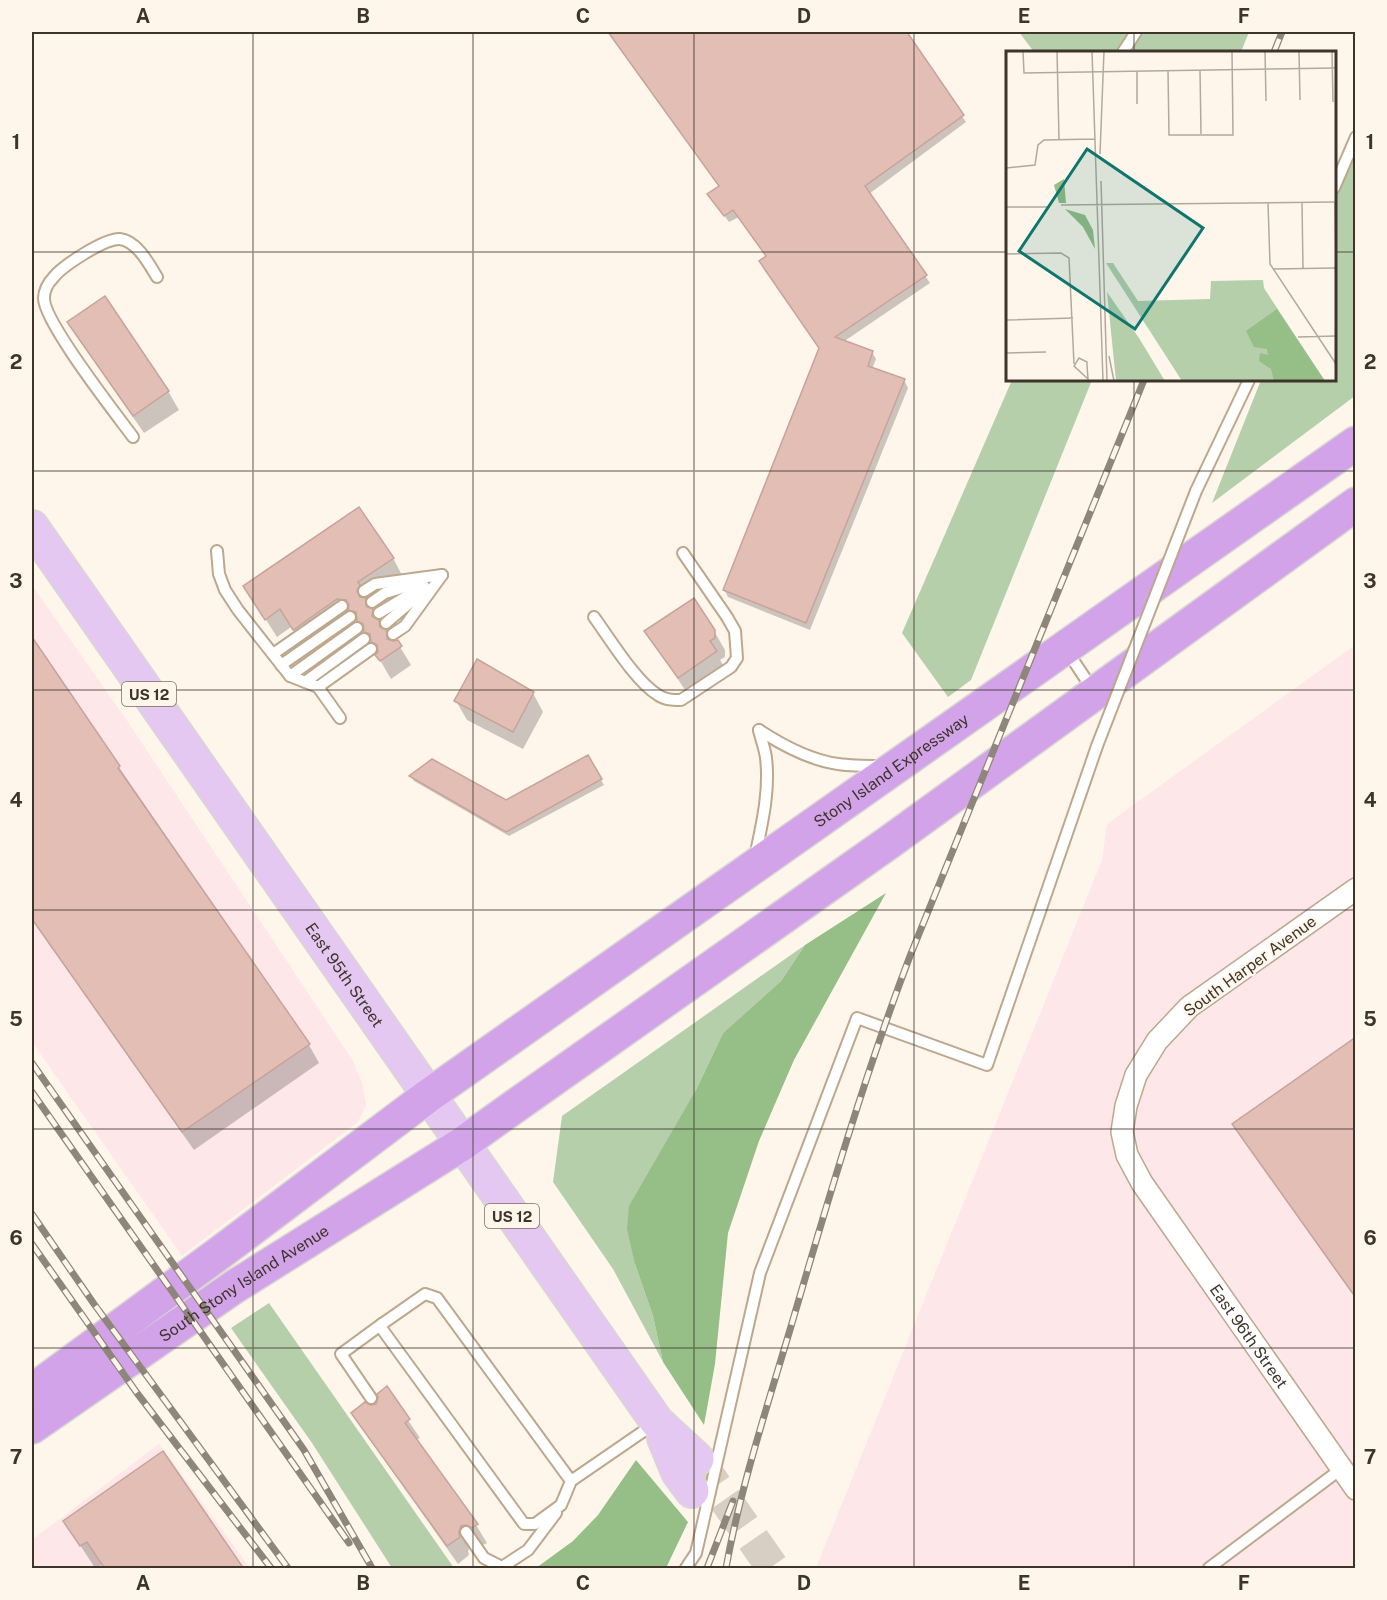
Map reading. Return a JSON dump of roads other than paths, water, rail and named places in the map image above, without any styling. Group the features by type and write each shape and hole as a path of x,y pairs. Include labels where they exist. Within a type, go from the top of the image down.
{"highway":[{"name":"Stony Island Expressway","path":"428,1096 1356,443"},
{"path":"462,1144 888,843 1356,504"},
{"name":"South Stony Island Avenue","path":"32,1391 428,1096"},
{"name":"South Stony Island Avenue","path":"32,1427 234,1287 462,1144"}],"main road":[{"name":"East 95th Street","path":"32,527 694,1475"}],"street":[{"name":"South Harper Avenue","path":"1142,1183 1127,1155 1122,1132 1126,1106 1136,1075 1157,1041 1189,1007 1356,889"},
{"name":"East 96th Street","path":"1142,1183 1356,1489"}],"lane":[{"path":"1124,51 1136,32"},
{"path":"1336,186 1356,137"},
{"path":"132,437 56,330 44,299 47,287 54,276 96,246 110,240 121,239 131,244 157,277"},
{"path":"686,1569 696,1552 760,1273 857,1018 987,1065 1097,746 1196,491 1249,381"},
{"path":"216,551 219,574 225,590 238,609 290,676 318,687 340,718"},
{"path":"594,617 641,680 660,697 681,700 731,667 737,658 735,631 683,554"},
{"path":"364,591 375,584 442,575"},
{"path":"372,602 385,593 442,575"},
{"path":"379,613 442,575"},
{"path":"386,623 442,575"},
{"path":"393,634 405,626 442,575"},
{"path":"273,654 342,606"},
{"path":"281,665 350,617"},
{"path":"290,676 357,628"},
{"path":"304,682 364,639"},
{"path":"1064,647 1095,693"},
{"path":"318,687 371,649"},
{"path":"753,867 765,809 766,756 759,730 781,744 836,764 893,767"},
{"path":"371,1398 341,1354 425,1294 437,1298 571,1481"},
{"path":"382,1324 382,1329 524,1524 535,1524 561,1505"},
{"path":"466,1532 484,1558 502,1567 528,1550 561,1505 571,1481 657,1422"},
{"path":"1209,1569 1341,1469"}],"tunnel":[{"path":"697,1459 773,1568"}],"railway":[{"path":"1274,51 1282,32"},
{"path":"726,1568 747,1475 847,1139 893,1001 1144,381"},
{"path":"32,1063 304,1450 372,1568"},
{"path":"32,1092 349,1543"},
{"path":"32,1214 94,1304 288,1568"},
{"path":"32,1244 137,1393 271,1568"},
{"path":"707,1568 733,1501"}]}
